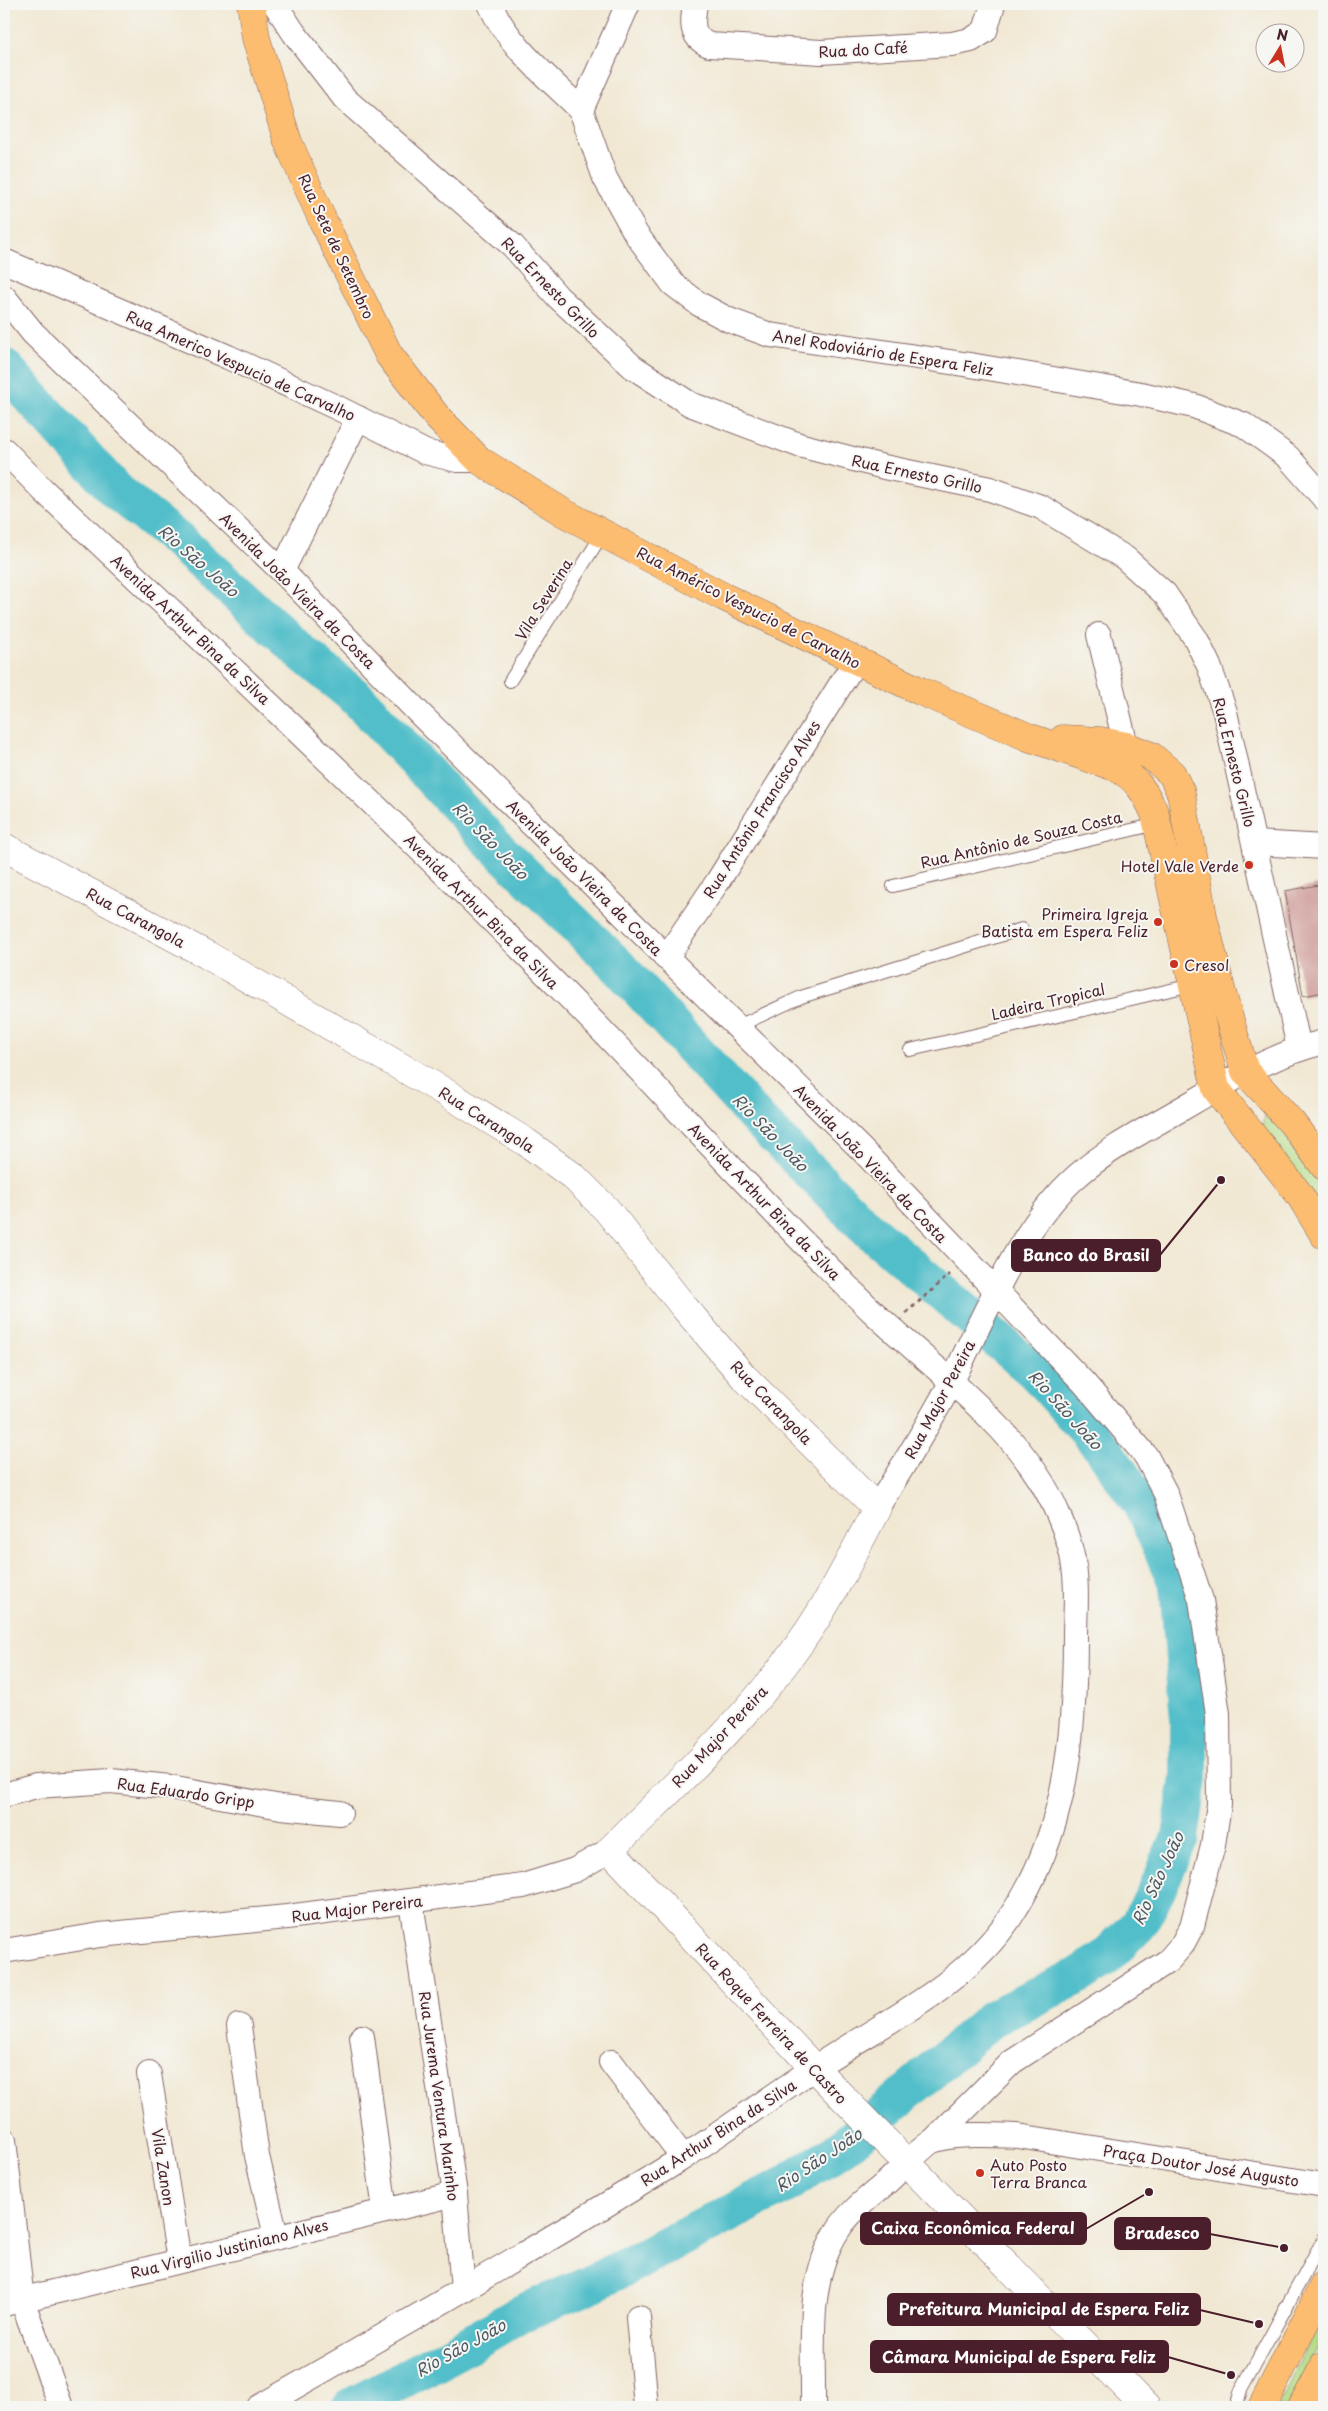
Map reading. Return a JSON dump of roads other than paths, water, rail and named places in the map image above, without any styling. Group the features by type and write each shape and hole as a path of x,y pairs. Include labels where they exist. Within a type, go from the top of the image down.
{"highway":[{"name":"Rua Sete de Setembro","path":"251,4 256,38 288,142 322,219 389,356 437,417 478,460"},
{"name":"Rua Américo Vespucio de Carvalho","path":"478,460 564,513 724,597 856,660 1028,737 1124,771 1141,786 1147,796 1156,824 1216,1089"},
{"path":"1028,737 1100,741 1126,746 1151,756 1172,774 1181,793 1203,916 1223,997 1245,1071 1292,1123 1324,1166"},
{"path":"1216,1089 1299,1194 1324,1235"},
{"path":"1262,2407 1324,2285"},
{"path":"1302,2407 1324,2366"}],"street":[{"name":"Rua Ernesto Grillo","path":"275,4 294,33 345,99 513,246 558,297 633,367 698,408 799,445 884,467 990,489 1041,507 1125,558 1164,594 1196,639 1209,666 1226,712 1299,1048"},
{"path":"490,4 496,18 527,56 581,110 628,4"},
{"name":"Rua do Café","path":"695,4 694,34 699,41 709,45 821,52 952,44 971,40 985,30 993,4"},
{"name":"Anel Rodoviário de Espera Feliz","path":"581,110 604,178 636,234 673,284 699,304 722,316 770,335 970,365 1141,394 1194,406 1244,425 1288,456 1324,498"},
{"name":"Rua Americo Vespucio de Carvalho","path":"4,261 228,357 438,457 456,460 478,460"},
{"name":"Avenida João Vieira da Costa","path":"4,297 33,333 282,571 419,713 863,1152 992,1297 1090,1390 1146,1456 1166,1494 1201,1600 1218,1714 1219,1804 1213,1845 1192,1926 1182,1945 1168,1961 1012,2062 934,2140"},
{"path":"282,571 358,418"},
{"name":"Avenida Arthur Bina da Silva","path":"4,450 410,839 569,997 771,1209 860,1298 951,1381"},
{"path":"1099,635 1126,746"},
{"name":"Rua Antônio Francisco Alves","path":"666,958 718,880 856,660"},
{"path":"1255,843 1324,847"},
{"name":"Rua Carangola","path":"4,847 207,955 442,1091 526,1142 574,1177 607,1210 684,1307 743,1376 877,1508"},
{"path":"1245,1071 1299,1048 1324,1042"},
{"name":"Rua Major Pereira","path":"4,1951 100,1935 287,1917 523,1886 574,1870 610,1850 746,1711 794,1650 844,1571 877,1508 951,1381 992,1297 1041,1217 1076,1176 1111,1150 1245,1071"},
{"name":"Rua Arthur Bina da Silva","path":"259,2407 463,2290 683,2158 814,2068 916,2005 968,1967 1011,1917 1044,1853 1065,1785 1075,1701 1075,1569 1061,1519 1046,1487 1020,1450 951,1381"},
{"name":"Rua Eduardo Gripp","path":"4,1795 36,1786 111,1781 170,1787 281,1807 340,1812"},
{"name":"Rua Roque Ferreira de Castro","path":"610,1850 814,2068 904,2158 1143,2406"},
{"name":"Rua Jurema Ventura Marinho","path":"411,1902 455,2194 463,2290"},
{"path":"239,2026 257,2156 276,2236"},
{"path":"362,2037 385,2211"},
{"path":"611,2062 683,2158"},
{"name":"Vila Zanon","path":"149,2074 179,2260"},
{"name":"Praça Doutor José Augusto","path":"934,2140 989,2135 1018,2136 1324,2185"},
{"path":"4,2140 13,2302 62,2407"},
{"path":"813,2407 815,2306 820,2270 826,2252 839,2228 904,2158 934,2140"},
{"name":"Rua Virgilio Justiniano Alves","path":"13,2302 276,2236 455,2194"},
{"path":"638,2317 646,2407"}],"lane":[{"name":"Vila Severina","path":"510,681 603,533"},
{"name":"Rua Antônio de Souza Costa","path":"893,886 1156,824"},
{"path":"736,1028 801,997 1022,929"},
{"name":"Ladeira Tropical","path":"910,1050 1192,985"},
{"path":"1236,2407 1241,2390 1324,2238"}],"waterway":[{"name":"Rio São João","path":"4,367 117,492 181,543 303,654 358,699 493,844 617,965 760,1122 868,1229 1035,1372 1104,1450 1143,1507 1178,1585 1189,1720 1189,1778 1180,1837 1157,1890 1138,1925 1104,1959 1078,1976 993,2018 843,2147 785,2185 596,2282 520,2314 466,2346 351,2407"}],"place":[{"name":"Hotel Vale Verde","path":"1249,865"},
{"name":"Primeira Igreja Batista em Espera Feliz","path":"1158,922"},
{"name":"Cresol","path":"1174,964"},
{"name":"Banco do Brasil","path":"1221,1180"},
{"name":"Auto Posto Terra Branca","path":"980,2173"},
{"name":"Caixa Econômica Federal","path":"1149,2192"},
{"name":"Bradesco","path":"1284,2248"},
{"name":"Prefeitura Municipal de Espera Feliz","path":"1259,2324"},
{"name":"Câmara Municipal de Espera Feliz","path":"1231,2375"}]}
